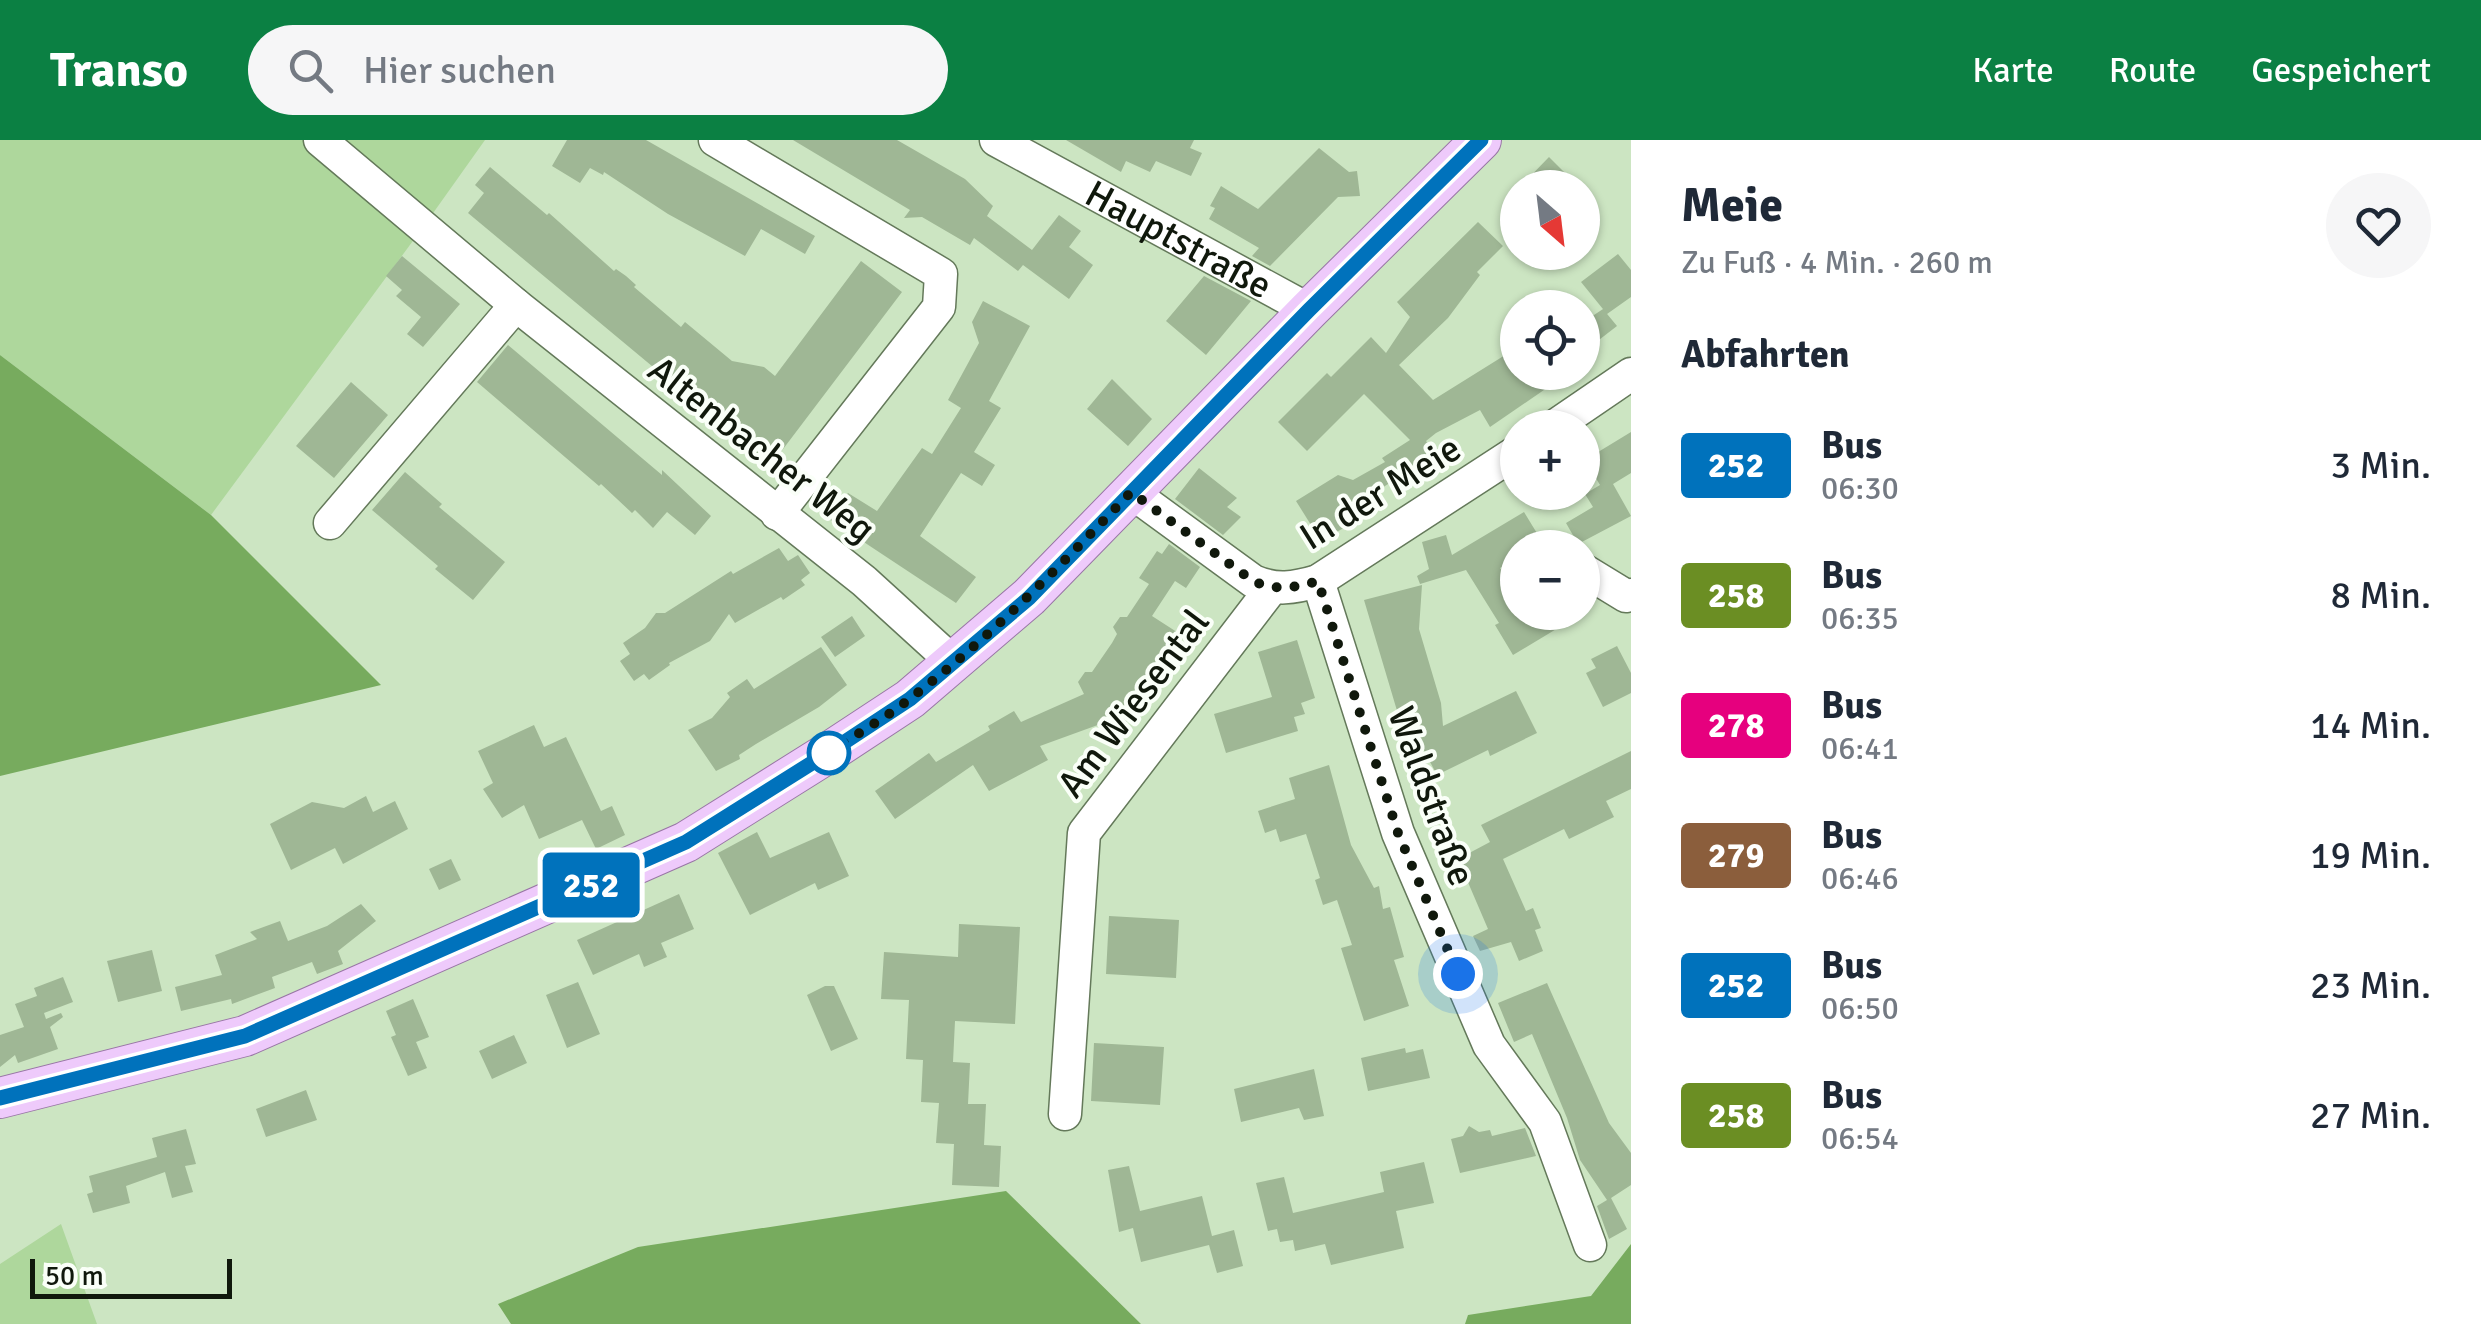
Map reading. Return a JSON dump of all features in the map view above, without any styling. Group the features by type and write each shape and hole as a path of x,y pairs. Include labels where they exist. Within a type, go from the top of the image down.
{"main road":[{"name":"Hauptstraße","path":"0,1098 245,1036 686,842 910,699 1029,598 1309,310 1482,140"}],"street":[{"name":"Altenbacher Weg","path":"320,140 516,305 864,580 954,663"},
{"path":"714,140 940,274 940,307 777,514"},
{"name":"Hauptstraße","path":"996,140 1309,310"},
{"path":"330,523 516,305"},
{"path":"1578,410 1631,374"},
{"name":"In der Meie","path":"1131,492 1253,581 1271,589 1298,587 1318,581 1500,463"},
{"path":"1600,579 1631,595"},
{"name":"Waldstraße","path":"1318,581 1398,833 1488,1045 1545,1122 1590,1245"},
{"name":"Am Wiesental","path":"1066,1114 1084,833 1271,589"}],"green space":[{"path":"0,140 304,140 418,234 211,515 0,355"},
{"path":"339,140 485,140 431,216"},
{"path":"0,355 211,515 381,685 0,776"},
{"path":"1006,1191 1141,1324 511,1324 498,1304 638,1247"},
{"path":"61,1224 97,1324 0,1324 0,1264"},
{"path":"1631,1244 1631,1324 1465,1324 1468,1315 1591,1296"}],"building":[{"path":"567,140 646,140 815,236 805,254 761,229 745,256 668,214 604,172 603,175 590,168 580,183 552,166"},
{"path":"793,140 897,140 965,179 993,206 987,216 1032,250 1059,215 1081,231 1069,247 1093,265 1069,299 1023,265 1018,271 974,238 970,245 922,217 904,218 910,210"},
{"path":"1066,140 1194,140 1190,148 1202,153 1191,176 1156,161 1150,172 1126,161 1121,172"},
{"path":"1319,148 1349,172 1357,171 1360,196 1338,197 1270,266 1252,256 1259,248 1209,219 1215,208 1210,206 1221,186 1258,209"},
{"path":"1549,157 1562,170 1536,170"},
{"path":"490,167 614,271 626,276 681,327 685,322 732,361 764,367 775,376 861,261 902,292 771,465 468,213 484,193 475,185"},
{"path":"1478,222 1500,243 1500,249 1477,272 1480,275 1448,318 1399,365 1433,400 1500,358 1500,390 1544,390 1515,410 1500,410 1500,420 1490,427 1480,410 1436,433 1426,441 1441,462 1403,488 1396,479 1355,505 1363,517 1321,541 1296,501 1338,475 1353,480 1385,462 1382,458 1410,440 1364,394 1307,451 1278,422 1327,373 1331,377 1371,337 1386,353 1410,317 1397,302"},
{"path":"1618,254 1631,270 1631,297 1607,314 1600,305 1600,290 1588,290 1581,282"},
{"path":"402,256 460,304 423,347 407,334 421,317 396,296 402,290 386,276"},
{"path":"1204,276 1251,301 1206,355 1166,321"},
{"path":"983,301 1030,326 989,401 1001,408 974,452 995,465 982,486 961,473 920,536 976,577 956,603 829,519 848,493 877,511 922,448 932,454 961,408 948,400 979,343 972,322"},
{"path":"1603,309 1617,326 1600,339"},
{"path":"508,345 662,475 662,470 711,516 695,535 667,512 653,528 477,382"},
{"path":"1112,379 1152,419 1128,446 1087,409"},
{"path":"351,382 388,415 334,478 296,446"},
{"path":"1631,432 1631,473 1613,484 1631,516 1600,532 1570,530 1566,523 1588,510 1600,510 1600,451"},
{"path":"1199,468 1237,498 1227,507 1241,517 1223,535 1175,499"},
{"path":"405,472 442,504 439,507 505,562 473,600 372,510"},
{"path":"1524,512 1535,530 1500,530 1500,630 1555,630 1513,655 1495,625 1499,623 1466,570 1420,584 1417,576 1429,569 1422,542 1446,535 1452,555"},
{"path":"1169,544 1200,567 1186,588 1175,581 1152,616 1183,636 1175,648 1178,654 1172,665 1165,665 1140,703 1143,709 1136,720 1129,719 1121,732 1106,722 1040,746 1048,760 989,791 973,765 895,819 875,791 929,753 936,762 1014,711 1021,722 1084,694 1078,682 1085,672 1092,672 1112,643 1117,634 1113,627 1120,617 1127,617 1149,584 1139,578 1157,551 1162,554"},
{"path":"779,548 788,561 798,555 810,573 801,580 805,585 735,623 729,614 710,641 669,663 649,680 644,674 634,681 620,661 630,654 623,643 645,628 656,613 665,613 731,571 733,574"},
{"path":"1422,585 1419,629 1441,703 1443,726 1516,691 1537,733 1490,756 1488,750 1437,775 1411,726 1406,729 1401,713 1398,714 1364,600"},
{"path":"852,616 865,636 835,657 821,637"},
{"path":"1297,640 1315,698 1301,703 1305,714 1294,717 1298,731 1226,753 1214,714 1272,697 1258,652"},
{"path":"1617,646 1631,673 1631,693 1603,707 1586,673 1596,668 1591,659"},
{"path":"821,647 847,685 819,707 739,755 740,759 716,771 688,730 712,718 730,697 727,693 747,679 754,689"},
{"path":"534,725 544,747 566,737 601,811 612,806 625,835 596,849 582,820 539,839 524,805 502,818 483,789 493,783 478,751"},
{"path":"1631,751 1631,789 1606,801 1614,817 1569,839 1564,829 1503,859 1526,911 1533,908 1541,928 1535,930 1543,951 1519,961 1511,942 1480,951 1473,936 1488,929 1458,859 1490,842 1481,825"},
{"path":"1329,765 1351,845 1374,888 1379,886 1383,909 1390,907 1404,957 1394,960 1409,1006 1364,1021 1341,948 1352,945 1337,900 1323,905 1315,880 1320,878 1306,834 1280,842 1276,829 1265,833 1258,811 1295,799 1289,778"},
{"path":"366,796 373,812 395,801 408,829 343,864 335,848 291,870 270,824 312,802 344,808"},
{"path":"757,832 770,858 829,832 849,876 818,890 815,883 750,915 718,853"},
{"path":"451,859 461,880 439,890 429,869"},
{"path":"679,894 694,929 661,943 667,957 644,967 639,954 593,975 577,940"},
{"path":"361,904 376,921 338,951 343,964 317,974 312,962 272,977 275,988 232,1004 231,999 181,1011 175,987 222,975 215,955 257,939 250,932 280,921 288,941 327,926"},
{"path":"1109,916 1179,920 1176,978 1106,974"},
{"path":"959,924 1020,927 1015,1024 955,1021 953,1062 970,1063 968,1104 986,1104 984,1145 1001,1146 999,1187 952,1185 954,1144 936,1143 939,1103 921,1102 923,1060 906,1059 909,1000 881,999 884,952 958,957"},
{"path":"152,950 162,991 118,1002 107,961"},
{"path":"63,977 73,1002 44,1013 46,1019 61,1013 63,1017 50,1027 58,1049 18,1063 15,1055 0,1067 0,1035 24,1027 15,1004 37,996 34,988"},
{"path":"578,982 600,1034 567,1048 546,995"},
{"path":"1547,983 1609,1123 1631,1153 1631,1185 1611,1198 1627,1229 1609,1239 1597,1206 1607,1200 1580,1160 1532,1034 1514,1042 1498,1003"},
{"path":"834,986 858,1039 831,1051 807,995"},
{"path":"413,999 429,1037 416,1042 427,1068 408,1076 391,1037 396,1035 386,1011"},
{"path":"514,1035 527,1063 492,1079 479,1051"},
{"path":"1094,1043 1164,1047 1160,1105 1091,1101"},
{"path":"1405,1048 1406,1053 1423,1049 1430,1078 1368,1091 1361,1058"},
{"path":"1314,1069 1324,1116 1304,1120 1299,1108 1241,1122 1234,1089"},
{"path":"306,1090 317,1120 266,1137 256,1109"},
{"path":"1469,1126 1479,1132 1490,1130 1492,1136 1525,1128 1536,1156 1460,1173 1451,1139 1463,1136"},
{"path":"186,1129 196,1164 185,1166 193,1192 172,1198 165,1172 126,1186 130,1203 93,1213 87,1194 93,1192 89,1176 157,1157 152,1138"},
{"path":"1424,1162 1434,1203 1396,1211 1404,1248 1331,1265 1325,1244 1295,1251 1293,1240 1280,1242 1277,1229 1268,1231 1256,1183 1284,1177 1293,1213 1384,1192 1380,1172"},
{"path":"1129,1166 1140,1211 1202,1196 1212,1236 1234,1230 1243,1266 1217,1273 1209,1245 1141,1262 1133,1228 1119,1232 1108,1170"}],"bus line":[{"name":"252","path":"0,1098 245,1036 686,842 831,751 910,699 1029,598 1309,310 1481,140"}],"route":[{"path":"829,753 910,699 954,663 1029,598 1131,492 1253,581 1271,589 1318,581 1398,833 1458,974"}]}
